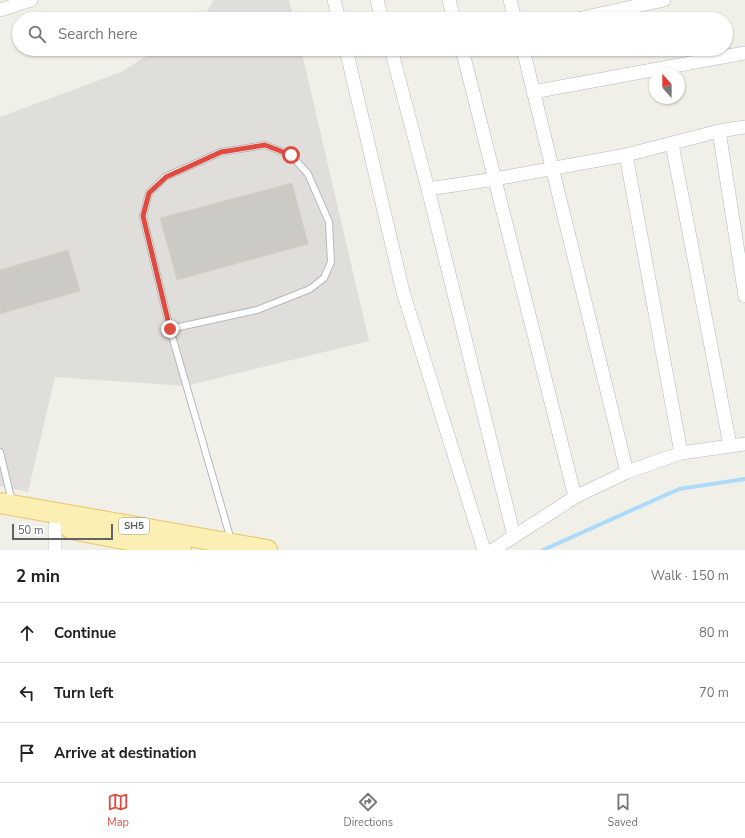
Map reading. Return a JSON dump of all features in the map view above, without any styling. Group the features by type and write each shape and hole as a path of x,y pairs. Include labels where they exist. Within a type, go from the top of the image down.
{"main road":[{"name":"SH5","path":"4,508 232,543 267,550"},
{"name":"SH5","path":"4,508 55,526 181,550"}],"street":[{"path":"0,10 31,0"},
{"path":"334,0 337,12"},
{"path":"377,0 380,12"},
{"path":"449,0 452,12"},
{"path":"510,0 513,12"},
{"path":"609,12 664,0"},
{"path":"733,55 745,53"},
{"path":"348,56 403,292 484,550"},
{"path":"392,56 428,189 514,536"},
{"path":"464,56 575,497"},
{"path":"525,56 627,472"},
{"path":"533,92 729,56"},
{"path":"428,189 495,179 626,155 719,131 745,127"},
{"path":"719,131 745,296"},
{"path":"672,144 730,445"},
{"path":"626,155 680,453"},
{"path":"493,550 575,497 627,472 680,453 745,444"},
{"path":"55,526 55,550"}],"lane":[{"path":"170,329 257,310 310,289 324,278 331,262 329,222 308,174 291,155 265,145 221,152 166,177 149,193 143,216 170,329 232,543"},
{"path":"0,452 4,508"}],"shaded area":[{"path":"214,0 289,0 292,12 206,12"},
{"path":"147,56 303,56 369,341 186,386 55,377 28,492 0,486 0,117 121,72"}],"building":[{"path":"292,183 308,244 177,280 160,218"},
{"path":"68,250 80,291 0,314 0,270"}],"waterway":[{"path":"543,550 679,489 745,479"}],"route":[{"path":"170,329 143,216 149,193 166,177 221,152 265,145 291,155"}]}
